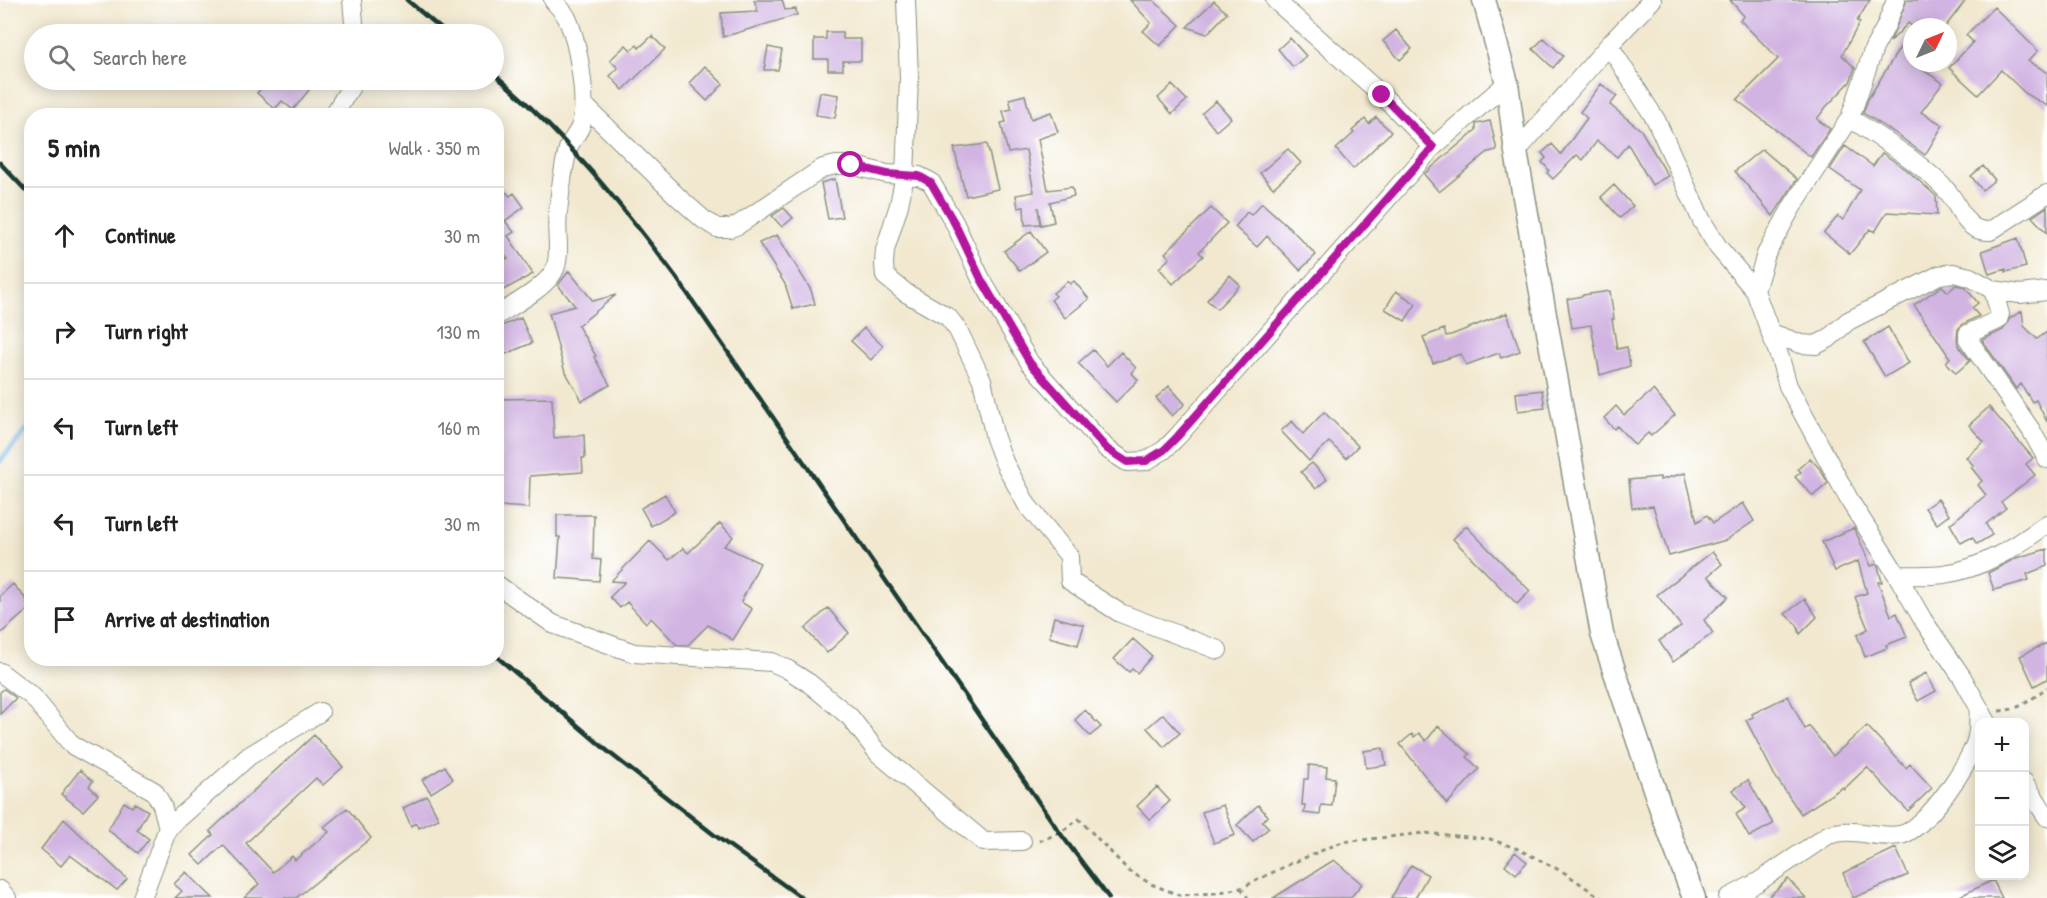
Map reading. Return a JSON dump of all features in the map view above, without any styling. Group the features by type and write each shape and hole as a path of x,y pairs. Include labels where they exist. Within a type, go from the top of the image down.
{"street":[{"path":"352,0 354,24"},
{"path":"504,310 523,299 554,271 557,259 557,213 568,147 581,127 584,105 582,82 572,30 566,15 553,0"},
{"path":"906,0 909,78 905,175 899,206 885,250 885,276 906,293 948,317 958,330 982,380 994,438 1004,462 1027,505 1069,556 1070,581 1120,613 1218,650"},
{"path":"1275,0 1382,95 1433,147"},
{"path":"1484,0 1507,83 1516,152 1602,634 1664,818 1694,898"},
{"path":"1516,152 1609,45 1652,0"},
{"path":"1755,291 1766,254 1792,207 1850,118 1874,48 1896,0"},
{"path":"1609,45 1656,120 1702,221 1718,247 1755,291 1788,386 1851,503 1898,575 1923,620 1962,677 1983,716 1968,761 1924,821 1913,831 1900,836 1881,836 1853,830 1827,835 1758,882 1728,898"},
{"path":"584,105 678,197 717,228 730,228 738,225 823,168 836,165 851,165 887,174 919,176 931,183 955,224 981,279 1030,363 1107,449 1127,462 1146,461 1164,450 1433,147 1507,83"},
{"path":"338,108 349,90"},
{"path":"1850,118 1920,166 1950,195 1972,227 1980,231 1990,231 2047,194"},
{"path":"1771,333 1801,344 1816,345 1828,339 1848,321 1939,274 1953,273 1970,277 1993,290 2020,294 2047,291"},
{"path":"1993,290 2000,314 1998,320 1973,330 1968,334 1968,339 2031,430 2047,459"},
{"path":"1898,575 1943,574 1960,570 1993,558 2047,524"},
{"path":"504,590 553,624 634,653 772,662 787,669 850,717 878,753 984,842 1022,841"},
{"path":"0,672 33,697 72,745 154,791 162,805 168,828"},
{"path":"142,898 168,828 249,756 320,712"},
{"path":"2029,788 2047,817"},
{"path":"0,890 7,898"}],"path":[{"path":"1983,716 2012,711 2047,687"},
{"path":"1022,841 1043,840 1060,834 1079,819 1129,871 1151,884 1179,895 1215,893 1240,888 1342,842 1424,834 1490,839 1518,849 1565,873 1601,898"},
{"path":"1240,888 1248,898"}],"building":[{"path":"754,0 782,0 785,10 796,9 797,15 723,37 721,13 758,11"},
{"path":"1130,0 1153,0 1180,25 1160,46 1143,31 1151,23"},
{"path":"1730,0 1870,0 1857,21 1860,22 1842,55 1855,68 1850,82 1817,119 1830,129 1811,157 1737,100 1778,59 1740,20 1744,16"},
{"path":"1907,0 1966,0 1952,18 1903,18 1903,28 1890,42"},
{"path":"1214,1 1227,13 1207,34 1187,27"},
{"path":"1994,7 2038,51 2028,61 2047,72 2047,106 2025,93 2001,70 1978,95 1953,72 1957,72 1957,59 1973,42 1966,35"},
{"path":"1396,30 1412,49 1400,60 1383,41"},
{"path":"826,32 842,32 843,39 861,39 861,61 843,61 843,70 828,70 828,59 814,59 814,39 826,39"},
{"path":"652,36 665,49 623,90 610,76 618,68 610,60 626,45 631,50 637,45 639,48"},
{"path":"1290,38 1306,56 1293,67 1278,49"},
{"path":"1544,38 1563,56 1553,68 1533,49"},
{"path":"1903,43 1903,72 1926,72 1943,83 1921,112 1943,125 1925,155 1863,113 1868,99"},
{"path":"768,47 782,50 778,70 764,70"},
{"path":"705,66 723,84 707,101 689,83"},
{"path":"1601,84 1617,96 1610,105 1641,130 1668,176 1652,185 1628,144 1617,157 1597,141 1583,160 1577,155 1553,179 1547,173 1549,170 1542,162 1546,158 1542,153 1552,144 1561,154 1587,118 1580,112"},
{"path":"1172,85 1187,100 1172,114 1158,98"},
{"path":"260,90 309,90 295,108 291,108 282,101 274,108 257,93"},
{"path":"820,92 839,95 835,118 816,115"},
{"path":"1025,95 1031,119 1051,112 1058,132 1038,139 1048,190 1072,187 1074,196 1050,202 1054,222 1041,225 1038,207 1040,224 1025,225 1024,207 1018,208 1016,195 1034,192 1026,150 1008,153 1001,123 1006,122 1003,111 1012,109 1009,99"},
{"path":"1216,101 1231,118 1216,131 1202,113"},
{"path":"1376,117 1391,132 1353,169 1336,149 1354,133 1352,131 1365,119 1369,124"},
{"path":"1490,121 1497,150 1488,152 1439,192 1424,174 1476,130 1476,124"},
{"path":"987,144 998,189 966,196 954,148"},
{"path":"1845,146 1873,166 1882,153 1907,170 1936,196 1937,215 1887,212 1875,232 1870,229 1850,254 1824,233 1838,216 1843,220 1860,190 1830,169"},
{"path":"1288,149 1301,163 1273,188 1260,173"},
{"path":"1762,149 1797,179 1773,216 1735,171"},
{"path":"1983,166 1995,180 1982,190 1971,176"},
{"path":"835,179 842,217 828,219 821,183"},
{"path":"1614,185 1633,206 1620,218 1601,197"},
{"path":"504,190 510,196 514,193 524,207 505,221 514,232 508,236 533,274 504,290 504,260 508,258 504,254"},
{"path":"1262,203 1316,255 1300,270 1267,236 1257,247 1235,227 1247,212 1251,215"},
{"path":"2047,207 2047,233 2032,217"},
{"path":"784,208 793,218 782,227 772,216"},
{"path":"1211,208 1227,223 1199,252 1203,256 1173,284 1159,268 1170,258 1165,253"},
{"path":"1031,231 1046,252 1020,271 1004,251"},
{"path":"777,235 811,290 815,304 793,309 785,284 759,243"},
{"path":"2018,238 2026,267 1989,274 1982,251"},
{"path":"569,271 593,301 616,295 578,326 610,385 582,401 564,369 549,313 575,306 558,285"},
{"path":"1230,275 1240,285 1217,309 1207,300"},
{"path":"1068,281 1070,284 1074,281 1089,299 1065,318 1051,300 1056,296 1053,293"},
{"path":"1956,285 1965,287 1978,303 1972,308 1979,316 1958,329 1958,345 1970,361 1956,373 1946,362 1950,358 1914,305 1942,286 1948,292"},
{"path":"1396,291 1416,304 1405,321 1385,309"},
{"path":"1610,291 1617,349 1627,347 1630,366 1600,375 1591,325 1572,328 1567,299"},
{"path":"2022,311 2024,326 2037,339 2047,332 2047,422 2036,400 2032,402 2021,384 2016,389 1982,340 2003,330 2010,318"},
{"path":"1507,313 1520,351 1501,358 1499,353 1466,365 1461,354 1433,363 1423,337 1444,329 1446,336 1451,335"},
{"path":"521,318 532,343 504,355 504,325"},
{"path":"1888,327 1909,363 1885,377 1864,342"},
{"path":"864,328 883,346 871,360 851,341"},
{"path":"1093,350 1107,366 1121,352 1136,368 1132,373 1138,380 1116,402 1078,363"},
{"path":"1169,386 1185,404 1172,416 1156,398"},
{"path":"1542,390 1545,408 1518,411 1516,393"},
{"path":"1653,390 1675,415 1651,436 1648,433 1635,445 1617,426 1614,429 1604,418 1616,406 1624,415"},
{"path":"552,398 554,438 584,435 583,472 530,476 529,508 504,506 504,399"},
{"path":"1989,407 2033,458 2026,464 2035,475 2001,502 2006,508 1986,524 1992,535 1977,544 1972,537 1961,543 1950,524 1986,495 1978,485 1982,481 1966,457 1984,442 1969,425"},
{"path":"1324,412 1358,446 1346,458 1329,442 1309,461 1281,431 1292,421 1303,434"},
{"path":"1810,458 1828,483 1813,496 1795,477 1801,472 1798,469"},
{"path":"1312,463 1327,479 1316,489 1301,472"},
{"path":"1685,473 1697,522 1707,515 1713,523 1743,503 1754,521 1726,540 1669,556 1653,506 1632,508 1629,480 1660,477 1660,480"},
{"path":"665,494 675,512 651,526 641,508"},
{"path":"1938,499 1949,515 1937,524 1925,508"},
{"path":"557,515 594,515 593,559 601,560 599,581 557,578 560,537 557,537"},
{"path":"720,523 733,537 724,546 760,563 741,602 752,609 733,640 708,625 688,645 677,645 651,618 646,623 627,602 620,608 610,597 625,582 611,581 650,541 669,560 683,548 688,553"},
{"path":"1466,526 1530,591 1517,604 1453,539"},
{"path":"1854,528 1871,566 1877,564 1878,566 1882,582 1878,582 1891,616 1897,613 1907,637 1886,645 1887,648 1865,657 1857,635 1868,629 1855,597 1867,593 1858,561 1835,571 1822,542"},
{"path":"2047,549 2047,566 2027,574 2029,580 1994,590 1988,573 2016,558"},
{"path":"1712,552 1722,564 1708,576 1728,597 1704,620 1713,633 1673,662 1659,641 1681,626 1657,595"},
{"path":"13,584 24,597 24,613 0,634 0,596"},
{"path":"1805,599 1817,617 1800,634 1797,625 1785,614"},
{"path":"828,608 849,633 827,653 805,629"},
{"path":"1054,617 1084,625 1078,645 1049,637"},
{"path":"1133,639 1152,656 1137,673 1132,669 1129,672 1114,659"},
{"path":"2047,643 2047,679 2034,686 2020,656"},
{"path":"1926,673 1936,691 1918,701 1908,683"},
{"path":"4,689 16,698 0,714 0,692"},
{"path":"1788,696 1805,729 1809,726 1833,756 1867,726 1906,768 1910,764 1932,788 1908,811 1867,767 1844,789 1843,787 1801,814 1775,776 1746,720 1753,717 1752,714"},
{"path":"1085,710 1101,727 1090,736 1075,720"},
{"path":"1163,714 1180,733 1164,747 1147,728"},
{"path":"1438,726 1470,754 1467,757 1479,769 1447,804 1400,744 1412,734 1414,737 1419,733 1426,741"},
{"path":"314,735 343,767 323,785 316,778 246,843 273,872 292,856 295,860 329,832 324,827 347,808 371,838 296,898 244,898 259,884 223,845 202,865 192,855 213,835 210,831"},
{"path":"1383,748 1386,765 1366,768 1364,751"},
{"path":"1309,765 1327,767 1326,777 1335,778 1332,806 1321,805 1320,815 1304,813 1305,805 1302,805 1304,779 1308,779"},
{"path":"445,766 453,779 431,793 422,780"},
{"path":"80,770 93,781 89,786 98,795 83,811 61,794"},
{"path":"1748,780 1773,824 1749,837 1736,814 1746,808 1733,790"},
{"path":"1157,787 1170,801 1150,820 1137,806"},
{"path":"427,796 439,819 419,828 417,823 411,826 403,808"},
{"path":"124,802 132,807 135,803 148,811 137,830 149,839 138,853 108,830"},
{"path":"1223,805 1235,835 1214,843 1202,812"},
{"path":"1258,805 1268,816 1262,821 1269,828 1253,842 1237,825"},
{"path":"64,819 127,879 117,890 70,855 61,866 41,849"},
{"path":"1896,848 1908,875 1853,898 1843,873"},
{"path":"1515,852 1527,862 1516,874 1505,865"},
{"path":"1334,860 1362,884 1350,898 1273,898"},
{"path":"1411,865 1428,875 1415,898 1391,898"},
{"path":"186,872 213,898 175,898 182,891 174,884"},
{"path":"1788,879 1806,898 1767,898"},
{"path":"1993,880 2002,898 1956,898"}],"waterway":[{"path":"0,461 24,433"}],"railway":[{"path":"407,0 435,24"},
{"path":"504,83 544,120 590,170 676,277 1060,833 1109,898"},
{"path":"0,163 24,188"},
{"path":"504,663 611,754 713,834 802,898"}],"route":[{"path":"851,165 887,174 919,176 931,183 955,224 981,279 1030,363 1107,449 1127,462 1146,461 1164,450 1177,437 1433,147 1382,95"}]}
